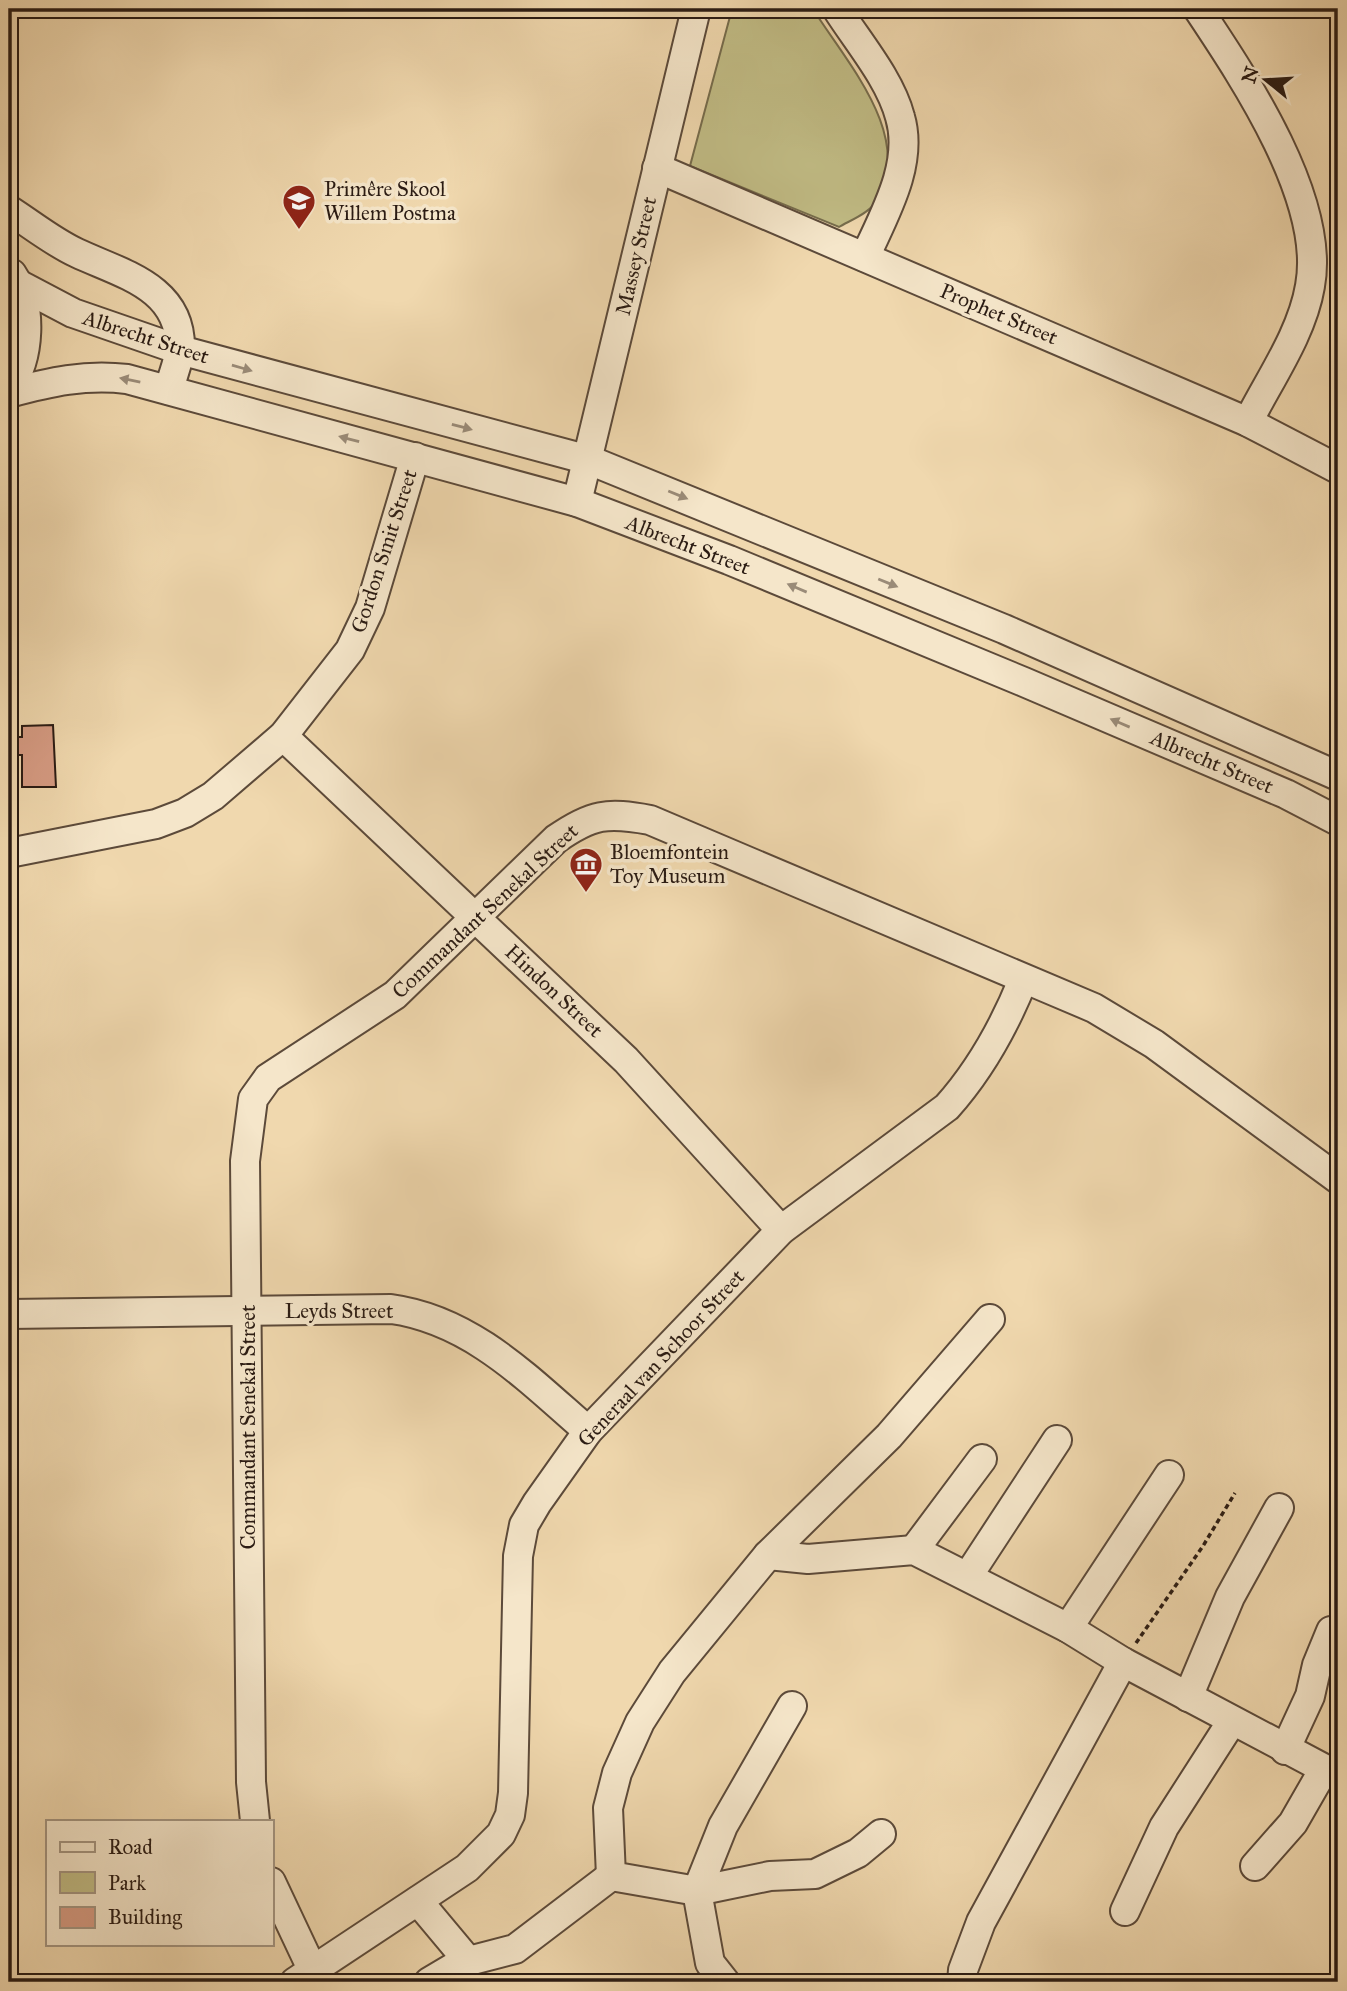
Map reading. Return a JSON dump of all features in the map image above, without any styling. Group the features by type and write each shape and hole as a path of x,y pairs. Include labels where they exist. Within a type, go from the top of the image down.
{"street":[{"name":"Massey Street","path":"576,502 589,460 696,9"},
{"path":"837,9 884,82 900,116 903,137 892,197 865,257"},
{"path":"1198,9 1282,151 1302,199 1312,262 1310,286 1302,315 1248,422"},
{"name":"Prophet Street","path":"657,168 1248,422 1338,469"},
{"path":"9,210 75,252 129,274 158,292 174,318 180,349 169,390"},
{"path":"9,391 17,376 24,349 24,311 14,276"},
{"name":"Albrecht Street","path":"14,276 73,313 180,349 589,460 1004,629 1338,776"},
{"name":"Albrecht Street","path":"9,391 63,379 96,376 127,379 576,502 729,560 1024,682 1286,794 1338,821"},
{"name":"Gordon Smit Street","path":"9,853 156,824 186,813 213,796 283,736 330,678 355,640 370,608 415,457"},
{"name":"Hindon Street","path":"283,736 626,1059 781,1230"},
{"name":"Commandant Senekal Street","path":"255,1820 251,1782 245,1161 253,1099 268,1078 395,995 556,839 583,821 605,815 650,820 1094,1008 1154,1044 1338,1179"},
{"name":"Generaal van Schoor Street","path":"303,1976 467,1868 491,1847 510,1815 513,1793 518,1556 524,1525 588,1431 781,1230 947,1107 968,1084 987,1055 1007,1021 1023,980"},
{"name":"Leyds Street","path":"9,1314 391,1309 416,1312 444,1322 494,1352 588,1431"},
{"path":"611,1876 608,1808 617,1773 640,1722 672,1672 768,1555 889,1436 990,1319"},
{"path":"968,1576 1057,1440"},
{"path":"914,1550 982,1459"},
{"path":"1068,1628 1169,1475"},
{"path":"1188,1697 1230,1597 1279,1508"},
{"path":"768,1555 808,1559 914,1550 1068,1628 1123,1662 1331,1773 1293,1823 1255,1866"},
{"path":"1285,1749 1310,1696 1317,1665 1331,1631"},
{"path":"962,1982 963,1970 981,1922 1123,1662"},
{"path":"725,1982 710,1963 697,1891 723,1826 792,1706"},
{"path":"1125,1911 1164,1827 1232,1721"},
{"path":"429,1982 449,1968 515,1949 611,1876 697,1891 770,1877 815,1874 858,1853 881,1834"},
{"path":"273,1888 303,1976"},
{"path":"418,1901 469,1962"}],"path":[{"path":"1123,1662 1203,1546 1235,1493"}],"green space":[{"path":"732,9 813,9 858,77 883,127 888,153 886,178 875,203 864,213 839,227 690,166"}],"building":[{"path":"53,725 56,787 22,787 22,755 14,755 15,737 22,737 22,726"}],"place":[{"name":"Primêre Skool Willem Postma","path":"299,231"},
{"name":"Bloemfontein Toy Museum","path":"586,894"}]}
